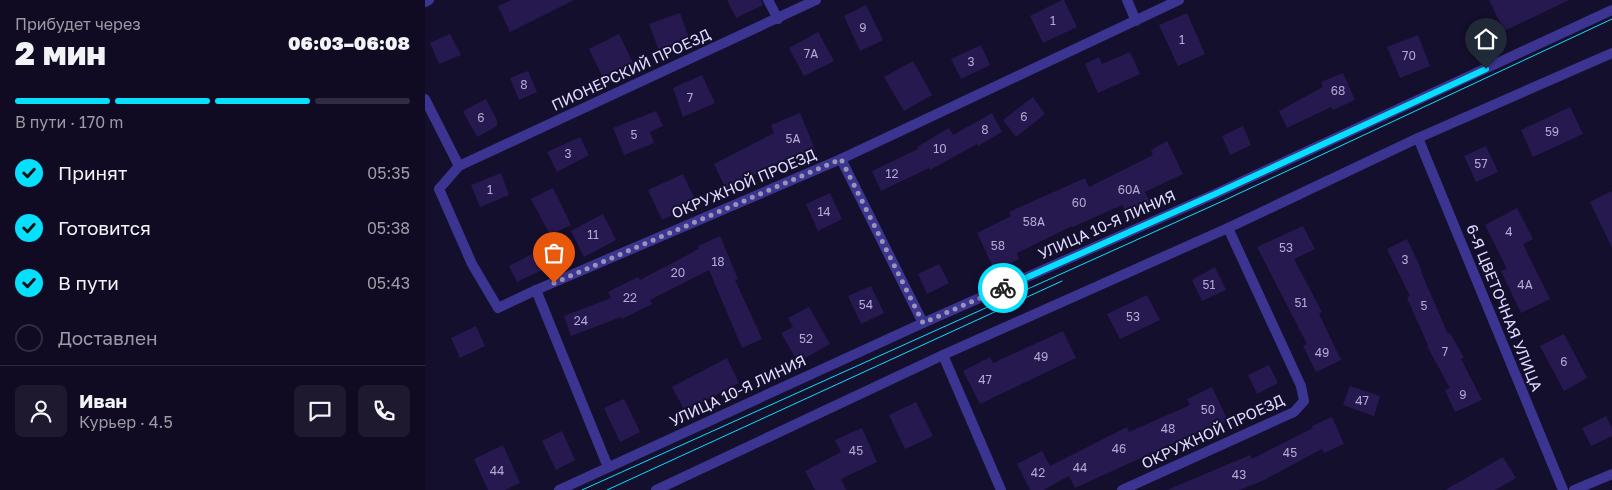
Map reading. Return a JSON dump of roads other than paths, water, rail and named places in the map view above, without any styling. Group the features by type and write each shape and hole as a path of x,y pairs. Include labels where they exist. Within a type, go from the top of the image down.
{"lane":[{"path":"425,2 429,0"},
{"path":"768,0 777,18"},
{"name":"ПИОНЕРСКИЙ ПРОЕЗД","path":"459,166 815,0"},
{"path":"1127,0 1135,21"},
{"name":"ОКРУЖНОЙ ПРОЕЗД","path":"459,166 439,189 472,264 498,308 841,159 1179,0"},
{"name":"УЛИЦА 10-Я ЛИНИЯ","path":"559,490 923,323 1215,194 1612,10"},
{"path":"656,490 943,355 1228,228 1418,138 1612,53"},
{"path":"425,99 459,166"},
{"name":"6-Я ЦВЕТОЧНАЯ УЛИЦА","path":"1418,138 1563,490"},
{"path":"841,159 923,323"},
{"name":"ОКРУЖНОЙ ПРОЕЗД","path":"1122,490 1294,412 1304,401 1301,386 1228,228"},
{"path":"536,290 608,467"},
{"path":"943,355 1001,490"},
{"path":"1574,490 1612,474"}],"tram line":[{"path":"582,490 1225,200 1612,19"},
{"path":"607,490 1062,281"}]}
